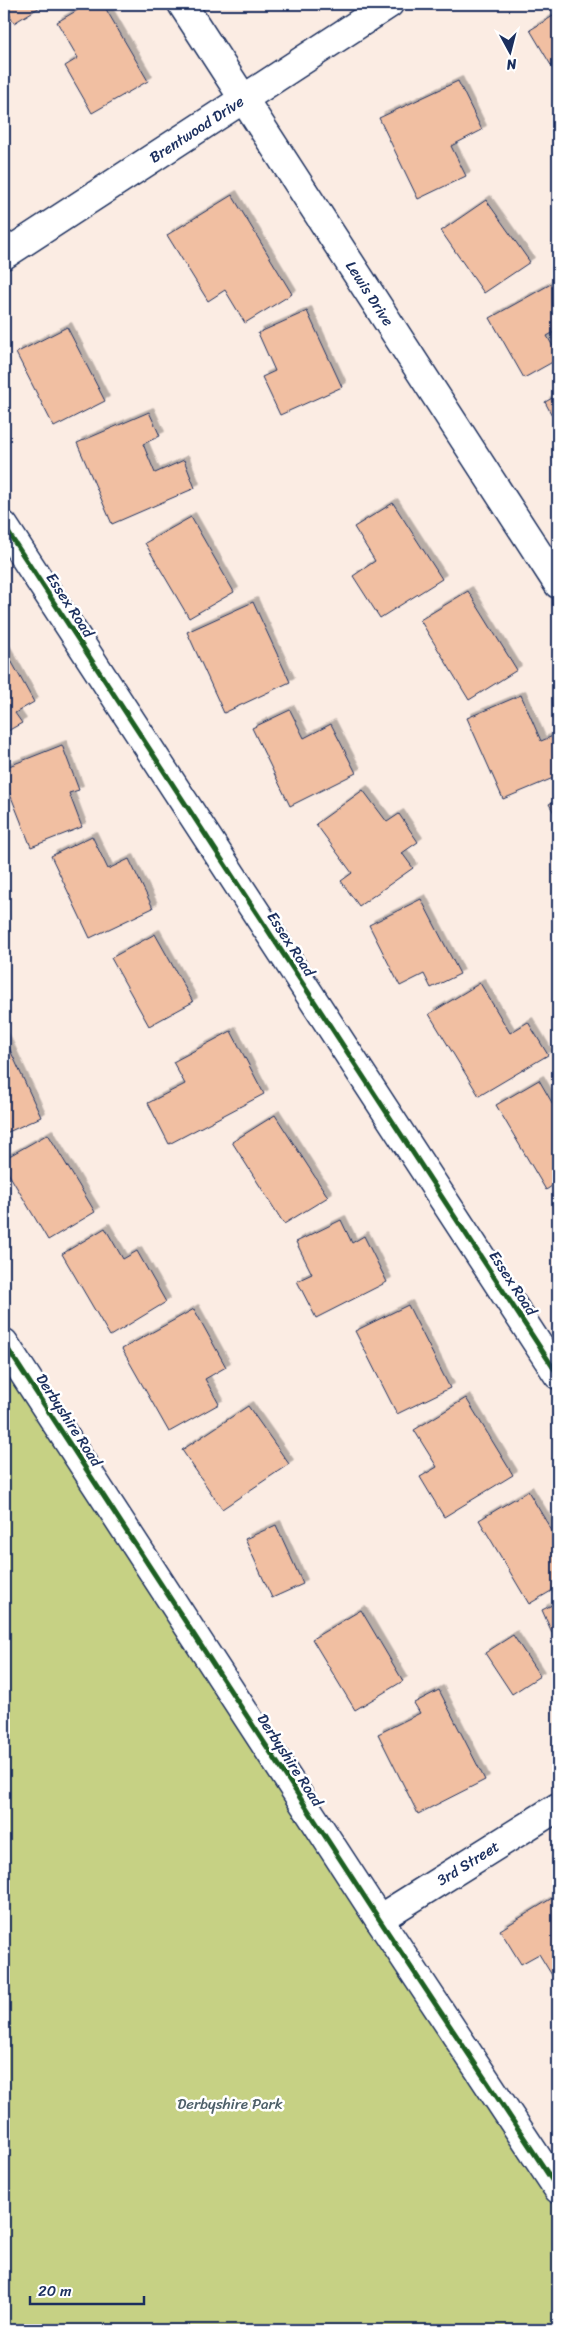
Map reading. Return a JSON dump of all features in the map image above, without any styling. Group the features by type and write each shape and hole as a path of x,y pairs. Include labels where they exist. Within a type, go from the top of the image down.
{"street":[{"name":"Lewis Drive","path":"182,4 558,584"},
{"name":"Brentwood Drive","path":"4,255 389,4"},
{"name":"Essex Road","path":"4,526 558,1375"},
{"name":"Derbyshire Road","path":"4,1343 379,1919 558,2189"},
{"name":"3rd Street","path":"379,1919 558,1808"}],"green space":[{"name":"Derbyshire Park","path":"4,1343 558,2189 558,2330 4,2330"}],"building":[{"path":"4,4 45,4 14,23"},
{"path":"88,4 103,4 148,81 92,113 65,66 78,58 57,22"},
{"path":"558,13 558,77 530,30"},
{"path":"458,81 482,130 451,146 466,176 418,199 379,118"},
{"path":"232,195 292,294 245,323 225,290 208,301 167,235"},
{"path":"486,200 530,262 484,293 441,231"},
{"path":"558,280 558,330 547,336 558,355 558,359 524,378 490,318"},
{"path":"307,311 342,387 280,415 262,377 275,371 258,333"},
{"path":"67,327 105,401 54,427 16,353"},
{"path":"558,395 558,427 545,402"},
{"path":"149,412 160,436 143,444 155,473 184,460 195,488 112,524 77,443"},
{"path":"393,503 442,579 380,618 353,576 375,561 354,527"},
{"path":"191,517 234,592 189,618 145,543"},
{"path":"468,591 517,670 469,700 420,620"},
{"path":"253,602 290,682 224,713 187,632"},
{"path":"4,648 34,702 15,713 22,723 4,733"},
{"path":"521,695 541,741 558,734 558,776 503,799 467,718"},
{"path":"290,710 304,738 331,724 356,773 290,806 252,728"},
{"path":"62,745 79,790 69,793 82,827 31,847 4,779 4,768"},
{"path":"363,790 387,822 399,814 418,842 402,853 413,868 359,906 341,881 352,873 316,824"},
{"path":"558,799 558,820 549,804"},
{"path":"92,836 108,869 129,859 153,908 90,938 51,856"},
{"path":"421,899 460,974 431,988 424,974 400,986 369,925"},
{"path":"155,934 193,1002 149,1026 111,958"},
{"path":"480,983 510,1033 528,1022 548,1055 479,1096 429,1014"},
{"path":"231,1031 264,1094 169,1144 148,1103 185,1084 173,1062"},
{"path":"4,1037 41,1117 4,1134"},
{"path":"539,1080 558,1113 558,1182 546,1190 496,1105"},
{"path":"275,1115 328,1197 284,1224 232,1142"},
{"path":"48,1134 95,1212 48,1240 4,1166 4,1159"},
{"path":"341,1220 352,1243 364,1236 387,1282 316,1318 297,1281 312,1274 296,1242"},
{"path":"105,1228 123,1259 137,1251 166,1302 110,1336 62,1254"},
{"path":"408,1305 450,1388 397,1414 355,1331"},
{"path":"194,1309 226,1367 205,1379 219,1404 169,1432 122,1349"},
{"path":"466,1398 513,1475 444,1517 420,1477 437,1467 414,1430"},
{"path":"248,1406 289,1464 222,1509 182,1450"},
{"path":"528,1491 558,1541 558,1587 529,1604 479,1520"},
{"path":"276,1525 303,1584 272,1598 245,1539"},
{"path":"558,1602 558,1646 542,1610"},
{"path":"361,1610 403,1681 355,1710 312,1639"},
{"path":"513,1635 540,1676 512,1694 485,1653"},
{"path":"439,1690 485,1780 418,1814 378,1734 420,1713 414,1703"},
{"path":"557,1895 558,1985 539,1954 521,1964 500,1930"}],"cycle path":[{"path":"4,526 558,1375"},
{"path":"4,1343 379,1919 558,2189"}]}
